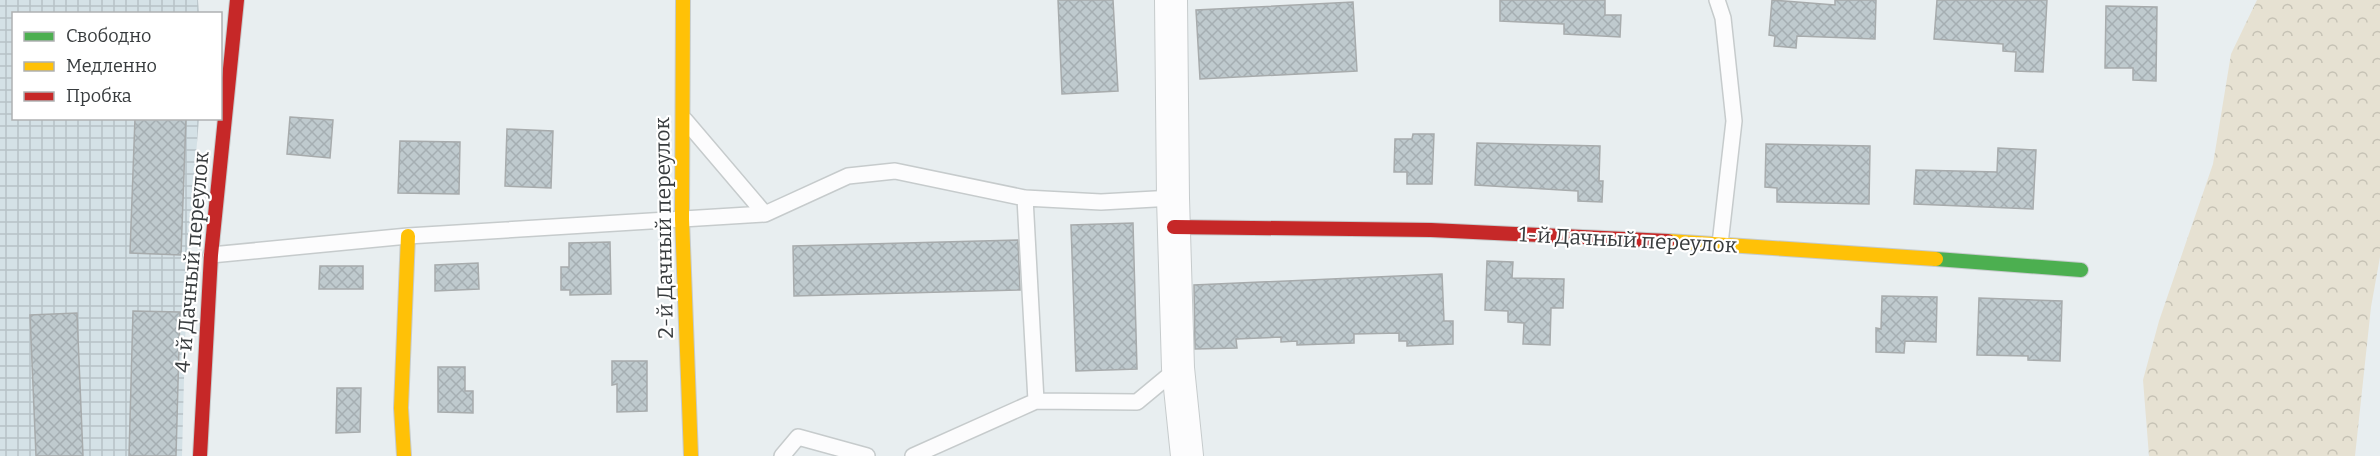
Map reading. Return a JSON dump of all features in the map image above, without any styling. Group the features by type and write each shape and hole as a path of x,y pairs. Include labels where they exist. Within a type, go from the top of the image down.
{"street":[{"name":"4-й Дачный переулок","path":"200,456 211,255 237,0"},
{"name":"2-й Дачный переулок","path":"683,0 682,219 691,456"},
{"path":"1171,0 1173,212 1178,368 1187,456"},
{"name":"1-й Дачный переулок","path":"1173,212 1431,230 1720,244 2081,270"},
{"path":"404,456 401,408 408,236"}],"lane":[{"path":"1717,0 1723,18 1734,121 1720,244"},
{"path":"683,117 765,214"},
{"path":"211,255 408,236 765,214 848,176 895,171 1025,198 1101,202 1173,212"},
{"path":"1025,198 1036,401"},
{"path":"913,456 1036,401 1137,402 1178,368"},
{"path":"782,456 798,437 867,456"}],"shaded area":[{"path":"0,0 198,0 199,12 12,12 12,120 199,120 187,263 182,456 0,456"}],"green space":[{"path":"2257,0 2380,0 2380,257 2371,307 2355,456 2149,456 2143,380 2159,321 2213,164 2231,54"}],"building":[{"path":"1058,0 1113,0 1118,91 1062,94"},
{"path":"1500,0 1605,0 1605,15 1621,15 1620,37 1564,34 1564,24 1500,21"},
{"path":"1772,0 1835,5 1835,0 1876,0 1875,39 1797,36 1796,48 1774,46 1775,36 1769,35"},
{"path":"1937,0 2047,0 2043,72 2015,71 2016,52 2003,51 2003,44 1934,39"},
{"path":"1353,2 1357,71 1200,79 1196,10"},
{"path":"2106,6 2157,7 2156,81 2133,80 2133,68 2105,68"},
{"path":"290,117 333,120 330,158 287,154"},
{"path":"135,120 186,120 181,255 130,253"},
{"path":"507,129 553,131 551,188 505,186"},
{"path":"1413,134 1434,134 1432,184 1407,184 1407,172 1394,172 1395,139 1412,139"},
{"path":"400,141 460,142 459,194 398,193"},
{"path":"1477,143 1600,146 1599,181 1603,181 1602,202 1578,201 1578,191 1475,185"},
{"path":"1766,144 1870,146 1869,204 1777,202 1777,188 1765,187"},
{"path":"1998,148 2036,150 2033,209 1914,204 1916,170 1997,172"},
{"path":"1133,223 1137,369 1076,371 1071,225"},
{"path":"1018,240 1020,290 794,296 793,246"},
{"path":"610,242 611,294 570,295 570,290 561,290 561,267 569,267 569,243"},
{"path":"1487,261 1513,262 1512,278 1564,279 1563,308 1551,308 1550,345 1523,344 1524,323 1508,322 1508,311 1485,310"},
{"path":"478,263 479,289 435,291 435,265"},
{"path":"320,266 363,266 363,289 319,289"},
{"path":"1442,274 1444,321 1453,321 1453,344 1407,346 1407,341 1399,341 1399,333 1354,334 1354,343 1297,345 1297,341 1281,342 1281,337 1236,339 1237,348 1195,349 1194,285"},
{"path":"1882,296 1937,297 1936,342 1905,341 1904,353 1876,352 1876,328 1881,329"},
{"path":"1979,298 2062,301 2060,361 2028,360 2028,356 1977,355"},
{"path":"133,311 180,312 176,456 129,456"},
{"path":"77,313 83,456 36,456 30,315"},
{"path":"612,361 647,361 647,411 617,412 617,384 612,385"},
{"path":"438,367 465,367 465,391 473,391 473,413 438,412"},
{"path":"337,388 361,388 360,432 336,433"}],"traffic: fast":[{"path":"1936,259 2081,270"}],"traffic: slow":[{"path":"683,0 682,219 691,456"},
{"path":"404,456 401,408 408,236"},
{"path":"1668,241 1936,259"}],"traffic: jam":[{"path":"200,456 211,255 237,0"},
{"path":"1174,227 1431,230 1668,241"}]}
